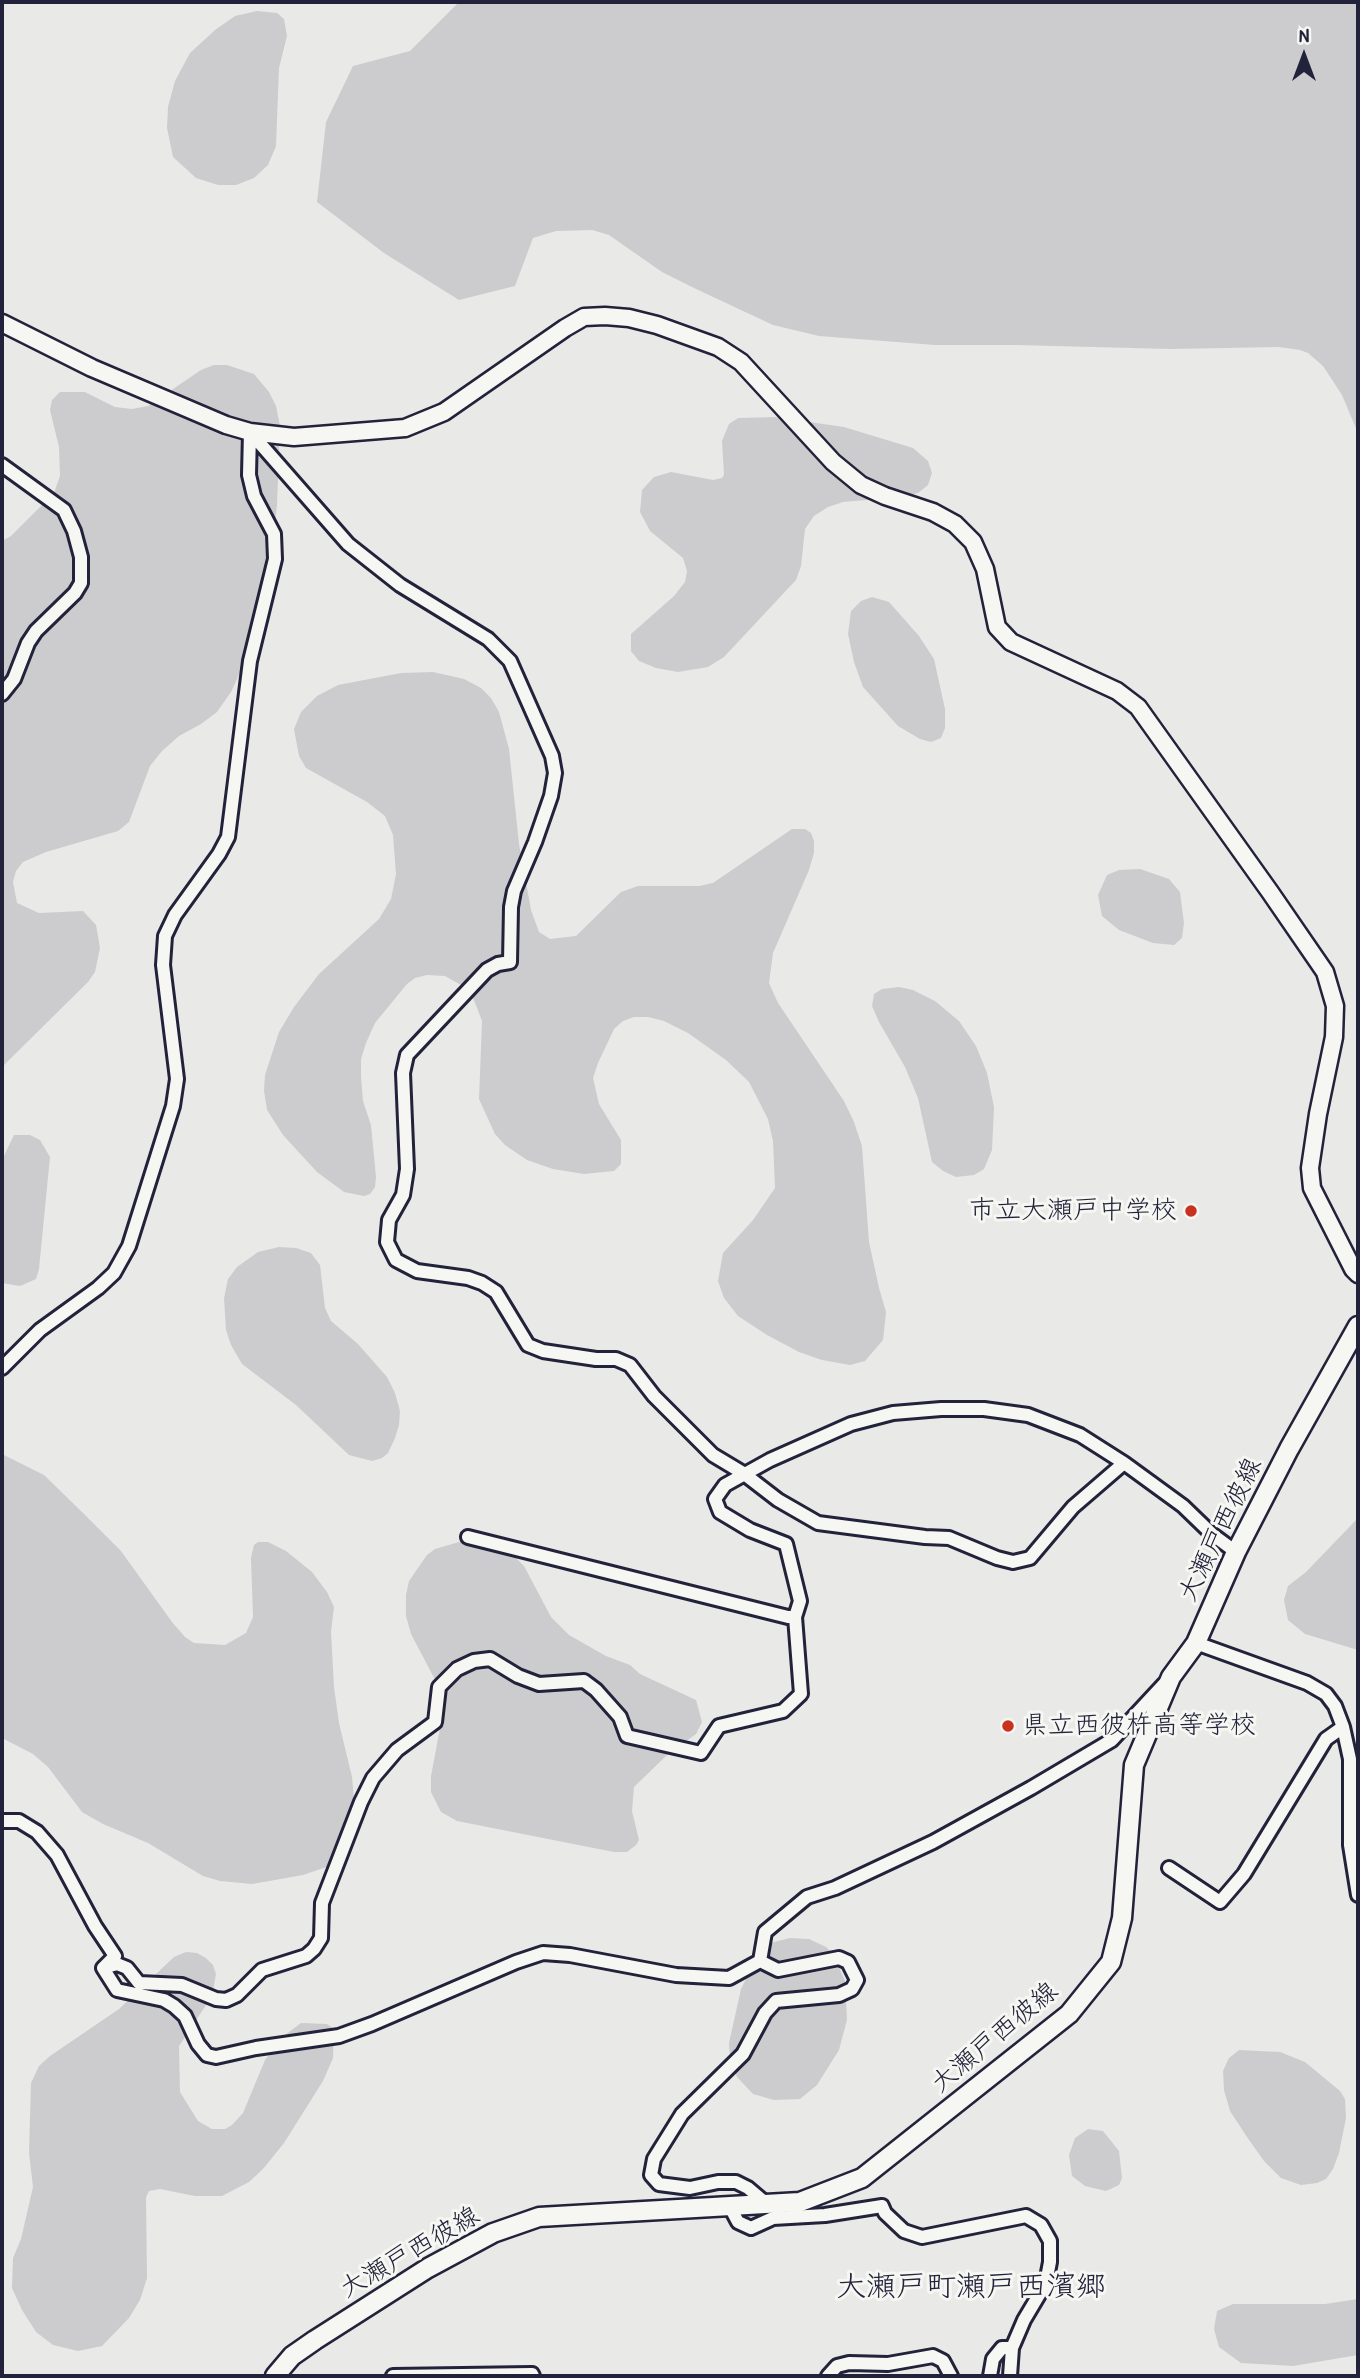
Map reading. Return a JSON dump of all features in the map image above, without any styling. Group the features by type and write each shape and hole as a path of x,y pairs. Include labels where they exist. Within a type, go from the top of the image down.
{"main road":[{"name":"大瀬戸西彼線","path":"275,2376 292,2356 428,2269 492,2233 539,2217 800,2202 862,2178 1069,2014 1111,1962 1122,1918 1134,1765 1171,1677 1196,1643 1236,1552 1289,1449 1358,1326"}],"street":[{"path":"2,323 92,368 226,425 250,432 293,437 405,428 444,412 584,317 629,318 657,325 718,346 741,362 833,462 861,485 933,512 955,524 973,542 985,569 998,627 1011,642 1116,691 1138,707 1325,972 1335,1006 1334,1037 1310,1168 1312,1188 1358,1275"},
{"path":"2,1368 40,1330 98,1288 114,1273 129,1246 173,1106 177,1079 163,965 165,936 175,915 228,837 250,661 275,559 274,534 254,496 249,475 250,432"},
{"path":"250,432 348,544 400,584 488,639 510,662 552,756 555,773 551,796 514,891 510,962 487,970 407,1055 403,1073 407,1169 404,1195 389,1220 387,1242 396,1260 417,1271 468,1278 496,1292 528,1345 543,1351 596,1359 616,1359 631,1365 654,1396 713,1455 743,1473 778,1500 818,1523 949,1538 1013,1562 1030,1558 1073,1507 1124,1463"},
{"path":"2,465 64,510 74,531 81,557 81,583 75,593 36,631 28,643 14,680 2,694"},
{"path":"103,1968 117,1964 127,1968 139,1983 182,1985 215,1999 226,2000 237,1995 261,1969 306,1956 321,1938 322,1903 373,1778 397,1750 435,1722 439,1687 457,1669 474,1661 490,1659 518,1676 540,1684 584,1681 596,1690 620,1717 626,1736 701,1753 719,1726 783,1711 801,1694 795,1616 800,1601 786,1544 750,1530 720,1512 715,1499 725,1485 743,1473 851,1424 893,1413 941,1409 984,1409 1028,1415 1080,1435 1124,1463 1183,1506 1213,1535 1236,1552"},
{"path":"468,1537 788,1617 795,1616"},
{"path":"1196,1643 1307,1683 1326,1694 1335,1706 1350,1759 1350,1845 1358,1895"},
{"path":"760,1961 765,1932 807,1897 835,1888 933,1842 1112,1740 1171,1677"},
{"path":"1169,1868 1220,1902 1244,1874 1326,1739 1343,1727"},
{"path":"2,1821 19,1821 37,1832 57,1855 95,1926 115,1956 103,1968"},
{"path":"103,1968 117,1990 164,2000 174,2006 185,2016 198,2044 207,2054 216,2057 256,2048 339,2036 543,1953 570,1955 677,1975 729,1978 760,1961"},
{"path":"760,1961 778,1970 839,1958 848,1962 856,1980 852,1989 839,1995 776,2001 765,2013 743,2053 682,2114 654,2159 651,2175 659,2184 690,2188 718,2182 736,2182 748,2188 768,2205"},
{"path":"730,2207 738,2221 751,2228 774,2218 825,2216 882,2206 885,2213 904,2231 922,2237 1026,2216 1041,2225 1050,2241 1046,2283 1012,2347 1010,2376"},
{"path":"990,2376 993,2359 1002,2348 1012,2347"},
{"path":"828,2376 837,2366 849,2363 888,2364 933,2356 943,2361 951,2376"},
{"path":"393,2376 533,2376"}],"shaded area":[{"path":"459,2 1358,2 1358,433 1342,395 1323,366 1308,353 1300,350 1279,347 1170,349 935,345 819,336 773,325 662,272 609,235 592,230 556,231 533,238 515,286 459,300 384,253 317,202 326,122 353,66 410,51"},
{"path":"257,11 277,13 284,19 287,36 279,68 276,146 268,165 254,178 236,185 218,185 196,178 173,157 167,128 168,107 175,81 190,53 235,16"},
{"path":"214,365 227,365 254,374 269,392 276,406 280,426 277,505 271,558 243,666 231,692 217,712 179,736 150,766 129,822 118,831 46,852 23,862 16,871 13,882 17,903 39,913 83,911 96,925 100,948 95,972 88,982 2,1067 2,541 11,536 54,493 60,476 59,447 50,410 52,400 60,392 85,392 115,407 132,409 148,406 201,370"},
{"path":"775,417 844,427 913,448 928,461 932,473 928,485 918,493 903,497 843,502 814,516 805,529 801,566 796,580 724,657 708,667 678,672 656,668 639,661 631,651 631,634 674,596 685,582 687,571 683,558 650,531 640,512 642,490 654,477 671,472 713,480 722,478 722,441 729,424 738,418"},
{"path":"872,597 889,602 919,636 934,659 945,709 945,728 941,738 931,742 920,739 898,726 863,687 848,634 851,611 861,601"},
{"path":"433,672 464,679 481,688 499,712 509,749 519,844 531,910 539,932 550,939 576,936 621,892 638,886 699,886 713,883 792,829 805,829 811,833 814,853 773,953 769,983 778,1003 844,1101 862,1146 869,1242 886,1312 883,1340 865,1361 850,1365 799,1352 738,1316 724,1298 718,1281 723,1253 753,1220 775,1188 773,1141 768,1119 749,1082 726,1060 688,1033 664,1021 634,1017 623,1021 614,1029 593,1078 599,1104 621,1140 621,1164 614,1171 584,1174 553,1169 527,1160 505,1145 495,1134 479,1099 482,1021 474,1000 463,986 445,976 427,975 415,978 407,984 375,1023 366,1043 361,1059 361,1077 363,1101 371,1125 376,1177 375,1187 370,1194 364,1196 344,1192 317,1172 283,1135 267,1110 265,1075 279,1032 319,974 379,919 391,899 396,874 393,835 385,816 367,802 306,768 299,756 294,729 301,712 317,696 338,685 401,673"},
{"path":"1140,869 1169,879 1180,892 1184,923 1182,938 1174,945 1153,943 1119,930 1102,916 1098,895 1107,875 1119,870"},
{"path":"899,987 913,990 935,1001 959,1021 976,1046 987,1073 994,1107 992,1150 984,1169 974,1175 956,1177 932,1162 918,1098 905,1067 872,1006 874,994 882,989"},
{"path":"14,1135 30,1135 40,1140 50,1157 39,1269 36,1279 20,1286 2,1283 2,1160"},
{"path":"279,1247 296,1248 311,1253 320,1265 325,1308 331,1321 358,1344 387,1377 395,1393 400,1411 399,1425 388,1453 382,1458 372,1461 349,1455 296,1405 242,1364 231,1345 226,1330 224,1298 228,1279 237,1267 258,1252"},
{"path":"2,1454 44,1475 82,1512 121,1551 172,1622 194,1643 225,1645 246,1633 253,1617 251,1558 254,1545 258,1542 268,1542 286,1551 312,1572 334,1607 331,1632 334,1687 339,1723 352,1777 356,1823 350,1848 341,1862 303,1875 252,1884 220,1881 203,1876 148,1843 82,1812 48,1767 33,1754 2,1738"},
{"path":"1358,1518 1358,1650 1305,1634 1288,1620 1284,1600 1288,1586 1306,1572"},
{"path":"480,1541 510,1552 524,1566 551,1617 569,1635 606,1656 630,1665 640,1674 696,1700 702,1722 696,1734 667,1755 634,1787 632,1811 639,1840 627,1852 614,1852 457,1821 441,1812 431,1792 431,1776 444,1707 442,1693 411,1634 406,1616 406,1595 409,1581 427,1555 435,1549 459,1542"},
{"path":"790,1938 809,1939 826,1947 833,1954 845,1981 847,2020 839,2050 817,2085 800,2099 774,2100 753,2094 737,2077 730,2060 729,2043 741,1989 755,1960 770,1943"},
{"path":"186,1952 197,1953 206,1958 213,1965 216,1974 212,1996 179,2046 180,2092 198,2121 212,2129 225,2129 232,2125 243,2113 265,2060 285,2035 301,2023 327,2024 334,2029 333,2058 323,2081 284,2143 249,2182 222,2196 195,2196 160,2189 149,2191 146,2197 147,2278 140,2300 129,2318 102,2346 78,2351 53,2345 36,2332 12,2288 13,2258 21,2239 33,2187 29,2153 31,2083 39,2066 50,2056 119,2009 174,1957"},
{"path":"1239,2050 1280,2052 1305,2062 1340,2091 1345,2099 1346,2118 1339,2153 1326,2179 1301,2185 1281,2178 1264,2161 1247,2137 1230,2111 1224,2090 1223,2071 1229,2058"},
{"path":"1088,2129 1103,2131 1119,2151 1122,2178 1119,2185 1106,2191 1085,2186 1072,2176 1069,2155 1075,2138"},
{"path":"1358,2299 1358,2355 1293,2366 1241,2363 1219,2347 1214,2329 1217,2311 1233,2304 1325,2304"}],"place":[{"name":"市立大瀬戸中学校","path":"1191,1211"},
{"name":"県立西彼杵高等学校","path":"1008,1726"}],"district":[{"name":"大瀬戸町瀬戸西濱郷","path":"971,2288"}]}
